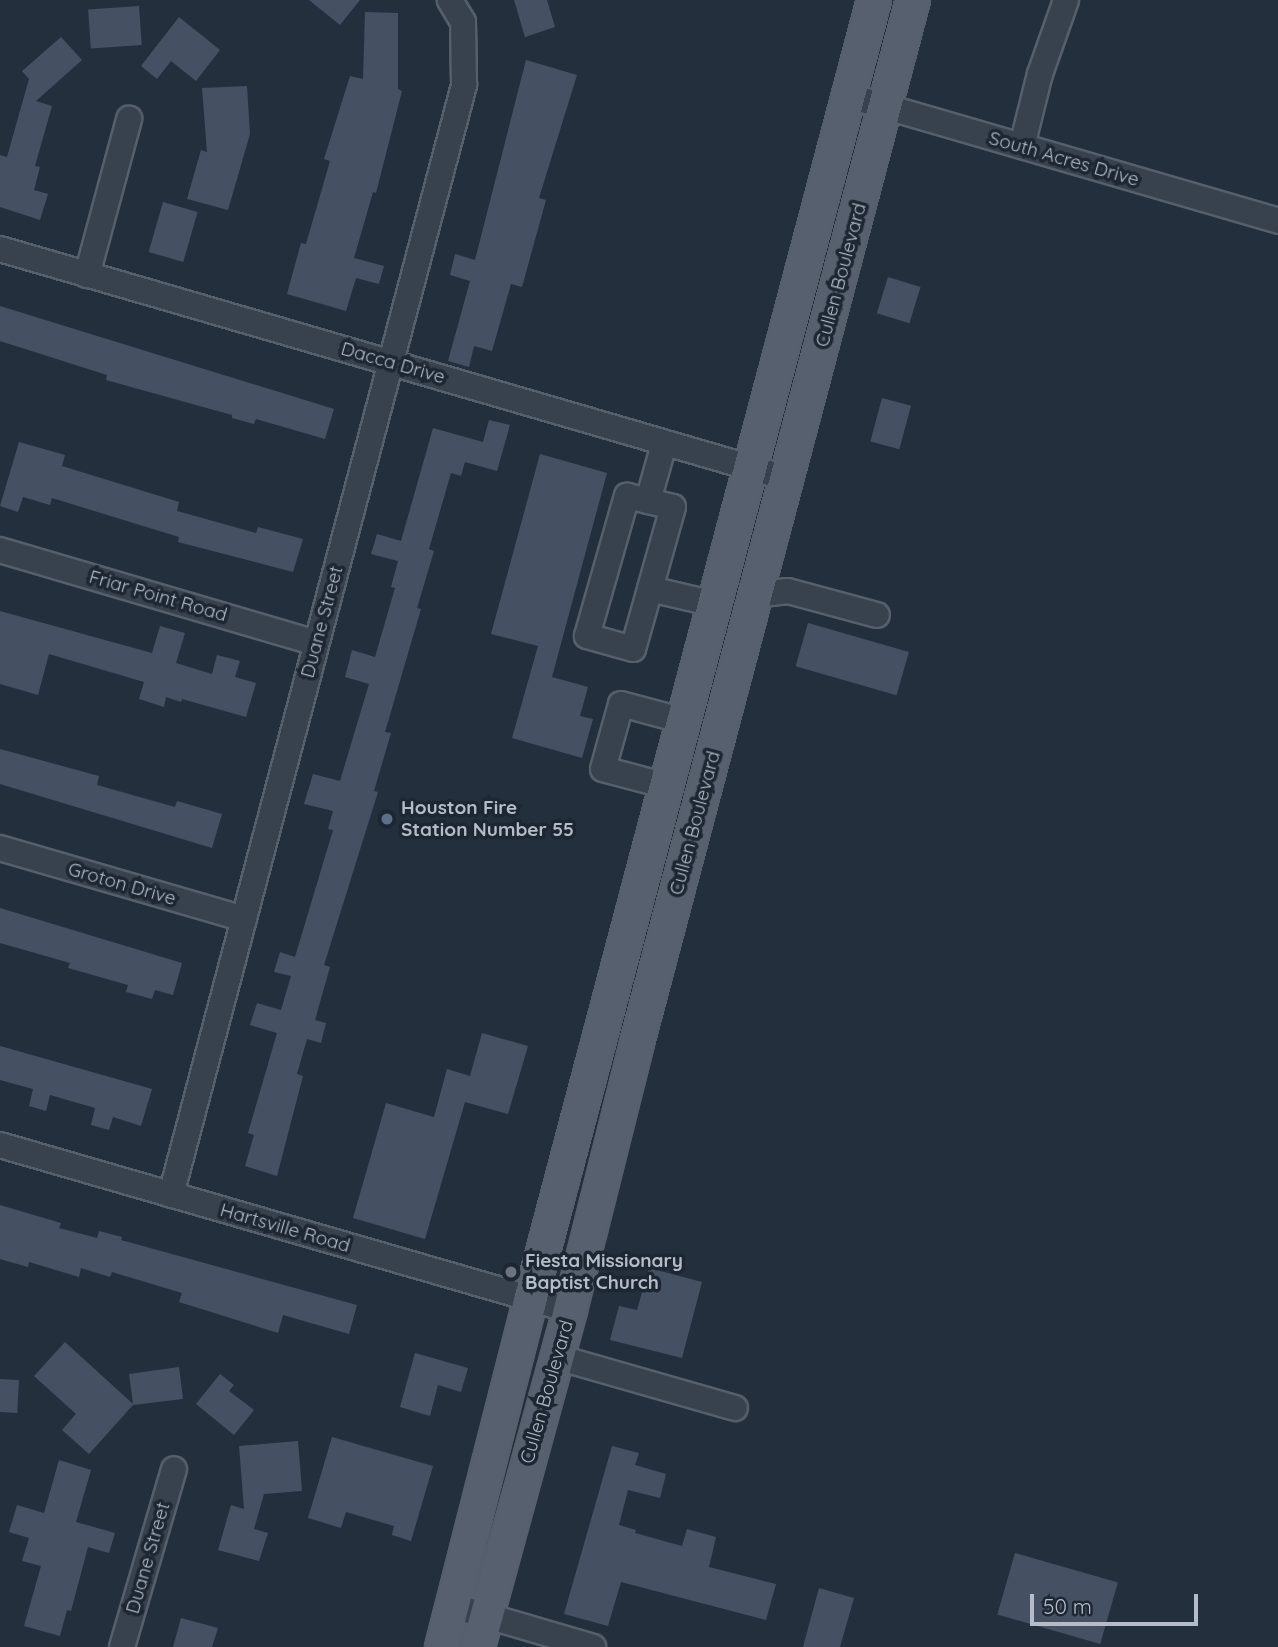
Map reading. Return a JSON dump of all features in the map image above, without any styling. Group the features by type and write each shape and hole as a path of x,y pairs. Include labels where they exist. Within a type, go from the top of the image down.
{"main road":[{"name":"Cullen Boulevard","path":"442,1647 530,1301 874,0"},
{"name":"Cullen Boulevard","path":"478,1647 570,1310 637,1043 913,0"},
{"path":"669,779 706,782"},
{"path":"601,1032 637,1043"}],"street":[{"name":"Duane Street","path":"171,1195 464,85 463,22 450,0"},
{"path":"1021,146 1040,74 1066,0"},
{"name":"South Acres Drive","path":"849,96 1278,221"},
{"path":"86,275 129,119"},
{"name":"Dacca Drive","path":"0,249 391,362 750,470 786,478"},
{"path":"648,501 664,444"},
{"path":"627,496 673,507 650,589 633,649 587,636 627,496"},
{"name":"Friar Point Road","path":"0,550 316,643"},
{"path":"650,589 715,604"},
{"path":"755,595 788,592 877,615"},
{"path":"669,779 603,769 621,704 684,721"},
{"name":"Groton Drive","path":"0,848 244,919"},
{"name":"Hartsville Road","path":"0,1145 530,1301 570,1310"},
{"path":"556,1357 735,1408"},
{"name":"Duane Street","path":"122,1647 174,1469"},
{"path":"453,1606 593,1647"}],"building":[{"path":"309,0 360,0 340,25"},
{"path":"514,0 547,0 555,27 525,37"},
{"path":"139,6 142,45 91,48 88,10"},
{"path":"365,12 398,13 398,89 402,91 376,193 373,192 354,258 384,266 379,284 356,278 346,311 287,294 301,243 306,244 330,161 324,159 350,76 363,79"},
{"path":"179,17 220,50 196,81 171,61 157,79 141,66"},
{"path":"61,37 82,60 36,101 52,106 35,166 40,167 34,190 48,194 40,220 0,207 0,155 7,157 29,79 22,71"},
{"path":"526,60 577,75 539,198 546,200 522,287 511,284 492,351 474,346 469,367 448,361 470,281 450,275 455,254 475,260"},
{"path":"247,86 250,134 228,210 187,199 201,150 207,152 202,88"},
{"path":"163,202 198,212 183,262 149,252"},
{"path":"888,277 921,287 909,323 877,313"},
{"path":"0,306 334,409 325,439 256,419 254,424 232,418 232,415 106,380 107,375 0,341"},
{"path":"882,398 911,406 899,449 870,441"},
{"path":"489,420 510,425 497,471 465,462 461,476 451,473 429,549 434,551 417,608 421,609 385,732 391,733 374,791 378,792 324,965 330,967 315,1020 326,1023 321,1043 307,1039 297,1074 303,1076 277,1176 245,1166 254,1135 248,1133 277,1033 250,1025 257,1003 281,1010 291,976 274,972 280,952 295,957 333,830 328,829 333,811 304,804 313,774 340,781 369,684 345,677 352,650 375,657 395,588 391,587 398,561 371,554 377,534 401,541 433,428 483,442"},
{"path":"19,442 65,455 62,466 179,502 177,511 256,533 258,527 303,539 293,572 178,542 179,537 52,498 50,505 23,497 18,512 0,506"},
{"path":"540,454 607,473 552,677 588,687 580,716 593,719 582,758 512,738 538,646 491,634"},
{"path":"0,611 152,653 160,626 185,633 176,663 212,674 217,655 240,661 235,677 256,683 246,717 166,697 164,707 139,699 144,682 49,654 38,695 0,684"},
{"path":"808,623 909,652 897,695 796,666"},
{"path":"0,749 99,776 97,785 175,807 177,801 222,814 212,848 0,784"},
{"path":"0,908 182,963 173,995 155,990 152,999 126,992 128,985 68,968 70,963 0,943"},
{"path":"482,1033 528,1046 508,1114 465,1102 425,1239 353,1218 386,1103 434,1117 447,1069 470,1076"},
{"path":"0,1046 152,1089 141,1126 113,1117 109,1130 91,1125 95,1108 50,1095 46,1111 29,1106 33,1089 0,1080"},
{"path":"0,1205 61,1223 59,1228 97,1238 99,1231 122,1237 121,1240 357,1305 349,1334 283,1315 278,1333 179,1302 182,1293 112,1272 110,1277 81,1268 79,1277 29,1262 28,1267 0,1259"},
{"path":"649,1268 702,1282 682,1358 610,1340 619,1306 637,1310"},
{"path":"65,1342 133,1404 129,1374 179,1367 183,1399 133,1405 89,1454 62,1430 76,1414 34,1376"},
{"path":"415,1353 468,1368 461,1392 438,1385 430,1416 400,1407"},
{"path":"220,1374 234,1385 229,1391 254,1410 234,1435 196,1404"},
{"path":"0,1379 19,1380 17,1413 0,1412"},
{"path":"332,1437 433,1466 411,1541 392,1535 394,1526 346,1512 341,1528 308,1518"},
{"path":"298,1441 302,1491 264,1494 254,1529 268,1533 259,1561 218,1550 231,1505 244,1509 239,1446"},
{"path":"612,1446 639,1453 635,1465 666,1474 660,1498 628,1490 619,1525 636,1530 635,1533 682,1546 687,1529 716,1537 709,1567 776,1584 766,1620 621,1582 608,1626 564,1614"},
{"path":"59,1460 91,1470 76,1522 115,1533 109,1553 88,1547 71,1611 67,1610 60,1636 24,1626 41,1566 22,1561 29,1538 9,1532 17,1505 44,1513"},
{"path":"1015,1553 1118,1582 1100,1644 997,1615"},
{"path":"819,1588 854,1598 840,1647 803,1647"},
{"path":"181,1618 218,1628 212,1647 173,1647"}],"place":[{"name":"Houston Fire Station Number 55","path":"387,819"},
{"name":"Fiesta Missionary Baptist Church","path":"511,1272"}]}
